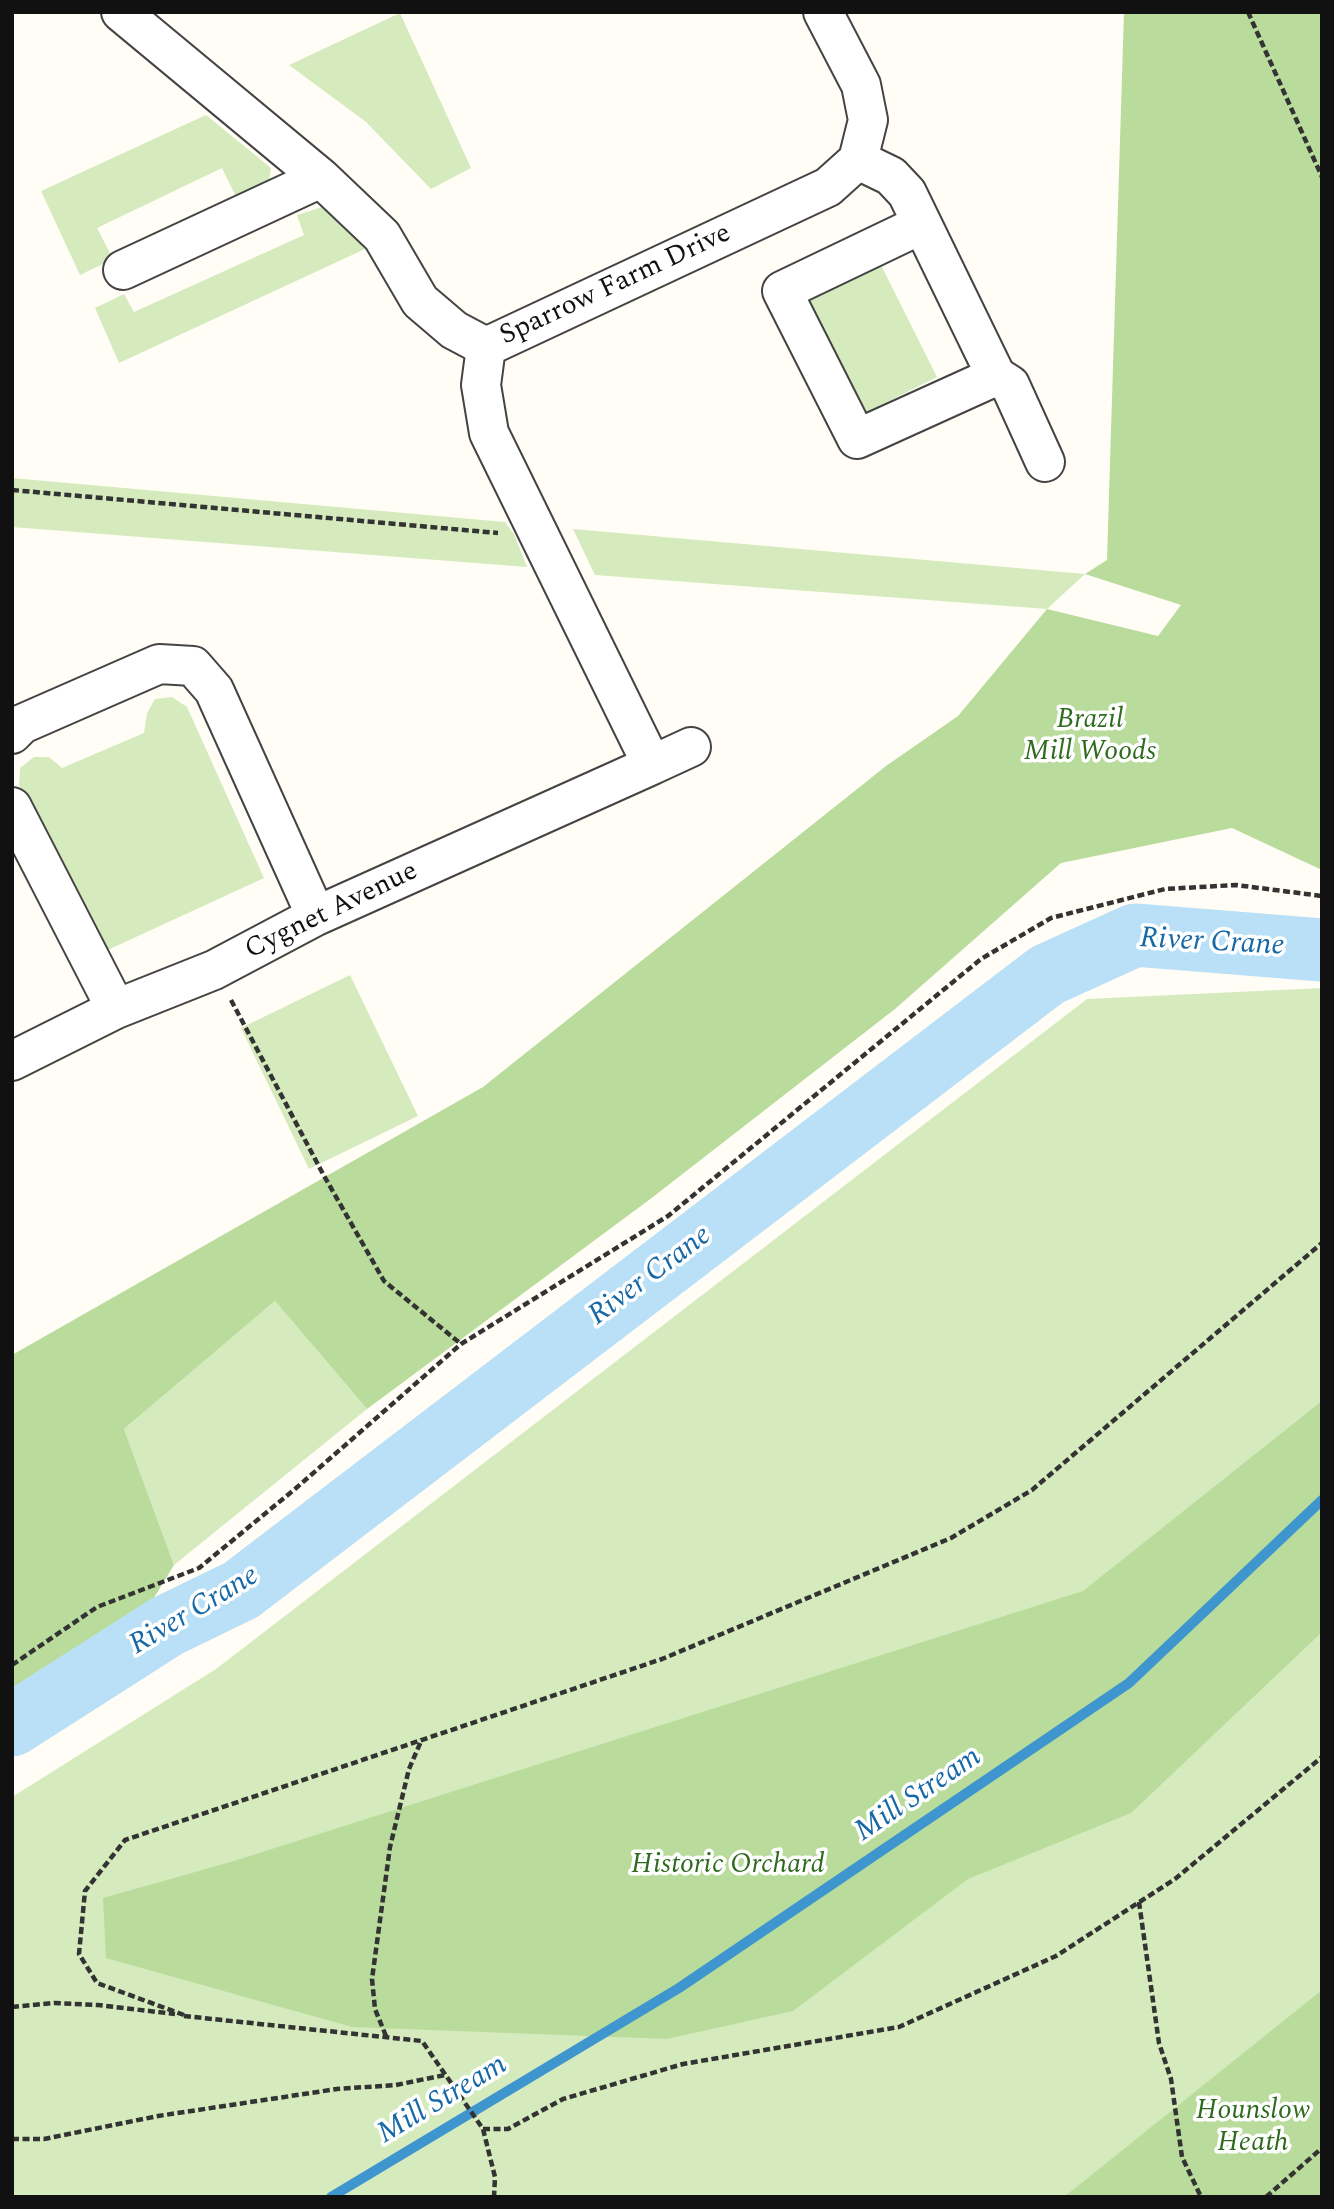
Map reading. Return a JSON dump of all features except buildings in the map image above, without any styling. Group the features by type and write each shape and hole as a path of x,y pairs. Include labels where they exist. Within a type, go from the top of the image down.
{"street":[{"name":"Sparrow Farm Drive","path":"121,12 321,178 382,236 420,302 454,330 486,347 828,187 858,160"},
{"path":"823,12 861,85 868,120 858,160 891,177 907,193 996,376 1010,385 1045,462"},
{"path":"123,270 321,178"},
{"path":"922,224 782,292 857,439 996,376"},
{"path":"486,347 481,385 489,433 652,765"},
{"path":"12,734 22,724 159,664 193,666 214,690 316,916"},
{"name":"Cygnet Avenue","path":"12,1061 116,1009 215,970 316,916 691,747"},
{"path":"12,807 116,1009"}],"path":[{"path":"1248,12 1322,177"},
{"path":"12,490 514,534 537,533"},
{"path":"12,1665 97,1607 199,1568 295,1489 461,1344 668,1216 981,960 1051,918 1166,888 1236,885 1322,896"},
{"path":"215,970 323,1174 384,1281 461,1344"},
{"path":"184,2015 97,1983 79,1954 85,1891 125,1840 662,1659 951,1538 1032,1490 1322,1243"},
{"path":"386,2036 375,2009 372,1979 390,1847 409,1769 422,1738"},
{"path":"483,2129 508,2129 563,2099 683,2064 899,2027 1056,1956 1174,1879 1322,1757"},
{"path":"1139,1902 1159,2043 1171,2079 1182,2157 1201,2197"},
{"path":"12,2007 54,2003 98,2005 316,2032 422,2041 483,2129 495,2178 494,2197"},
{"path":"12,2139 44,2139 158,2116 337,2089 396,2085 445,2075"},
{"path":"1266,2197 1322,2148"}],"green space":[{"name":"Brazil Mill Woods","path":"1124,12 1322,12 1322,870 1232,828 1061,863 895,1009 649,1200 367,1409 275,1301 124,1429 174,1565 127,1642 12,1698 12,1355 483,1087 886,766 958,716 1047,609 1158,636 1181,605 1085,574 1107,560"},
{"path":"400,13 471,168 431,189 366,122 289,65"},
{"path":"206,115 271,168 269,180 235,195 222,168 97,228 113,259 80,275 41,191"},
{"path":"322,207 365,249 119,363 95,308 124,294 134,312 304,235 297,215"},
{"path":"879,261 937,377 865,413 807,297"},
{"path":"12,478 505,522 514,534 527,567 12,527"},
{"path":"573,529 1085,574 1047,609 595,575"},
{"path":"172,697 187,707 264,878 99,954 19,785 20,768 34,757 49,757 62,768 144,733 147,713 155,699"},
{"path":"350,975 418,1116 309,1169 241,1028"},
{"path":"1322,988 1322,2197 12,2197 12,1797 216,1669 1087,999"},
{"path":"275,1301 367,1409 174,1565 124,1429"},
{"name":"Historic Orchard","path":"1322,1401 1322,1632 1131,1813 968,1879 793,2011 667,2039 352,2027 106,1958 103,1898 234,1861 1083,1591"},
{"name":"Hounslow Heath","path":"1322,1990 1322,2197 1064,2197"}],"waterway":[{"name":"River Crane","path":"12,1725 167,1626 241,1590 1047,975 1135,935 1322,950"},
{"name":"Mill Stream","path":"331,2197 679,1988 1129,1683 1322,1500"}]}
